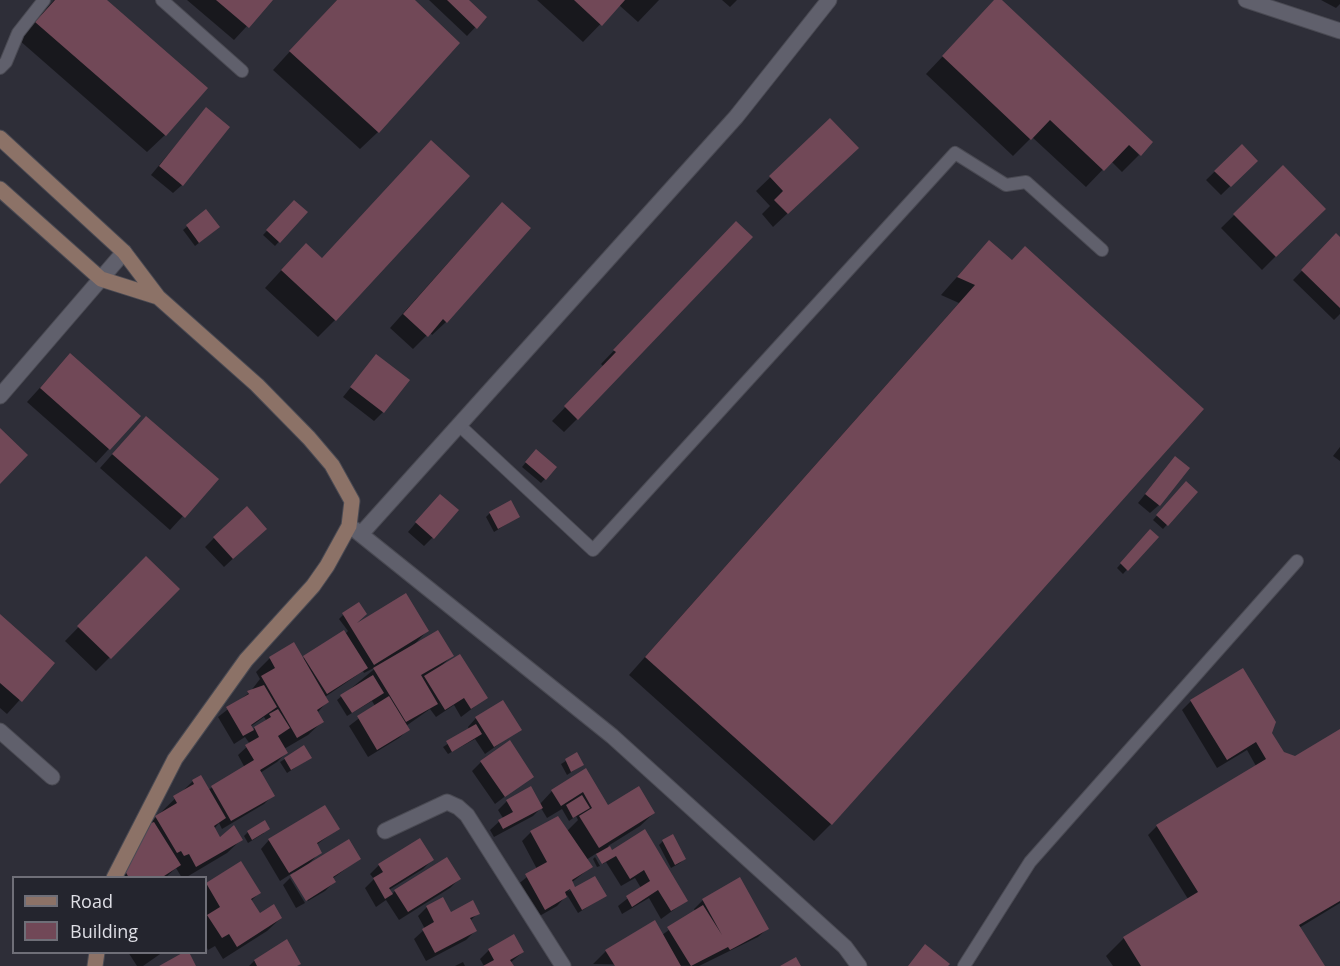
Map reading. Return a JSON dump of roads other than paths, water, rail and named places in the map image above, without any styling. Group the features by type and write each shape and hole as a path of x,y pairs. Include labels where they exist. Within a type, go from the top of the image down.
{"street":[{"path":"115,876 175,759 246,660 313,586 355,530 460,426 736,117 830,0"},
{"path":"1246,0 1340,31"},
{"path":"0,138 124,252 158,297 258,385 332,465 352,501 355,530 612,736 845,947 859,966"},
{"path":"0,189 101,279 158,297"},
{"path":"0,396 124,252"},
{"path":"0,731 52,777"},
{"path":"385,831 447,802 458,807 467,815 563,966"}],"lane":[{"path":"0,68 6,62 18,33 44,0"},
{"path":"162,0 242,70"},
{"path":"460,426 593,550 955,153 1006,185 1026,182 1102,250"},
{"path":"964,966 1030,862 1297,561"}]}
